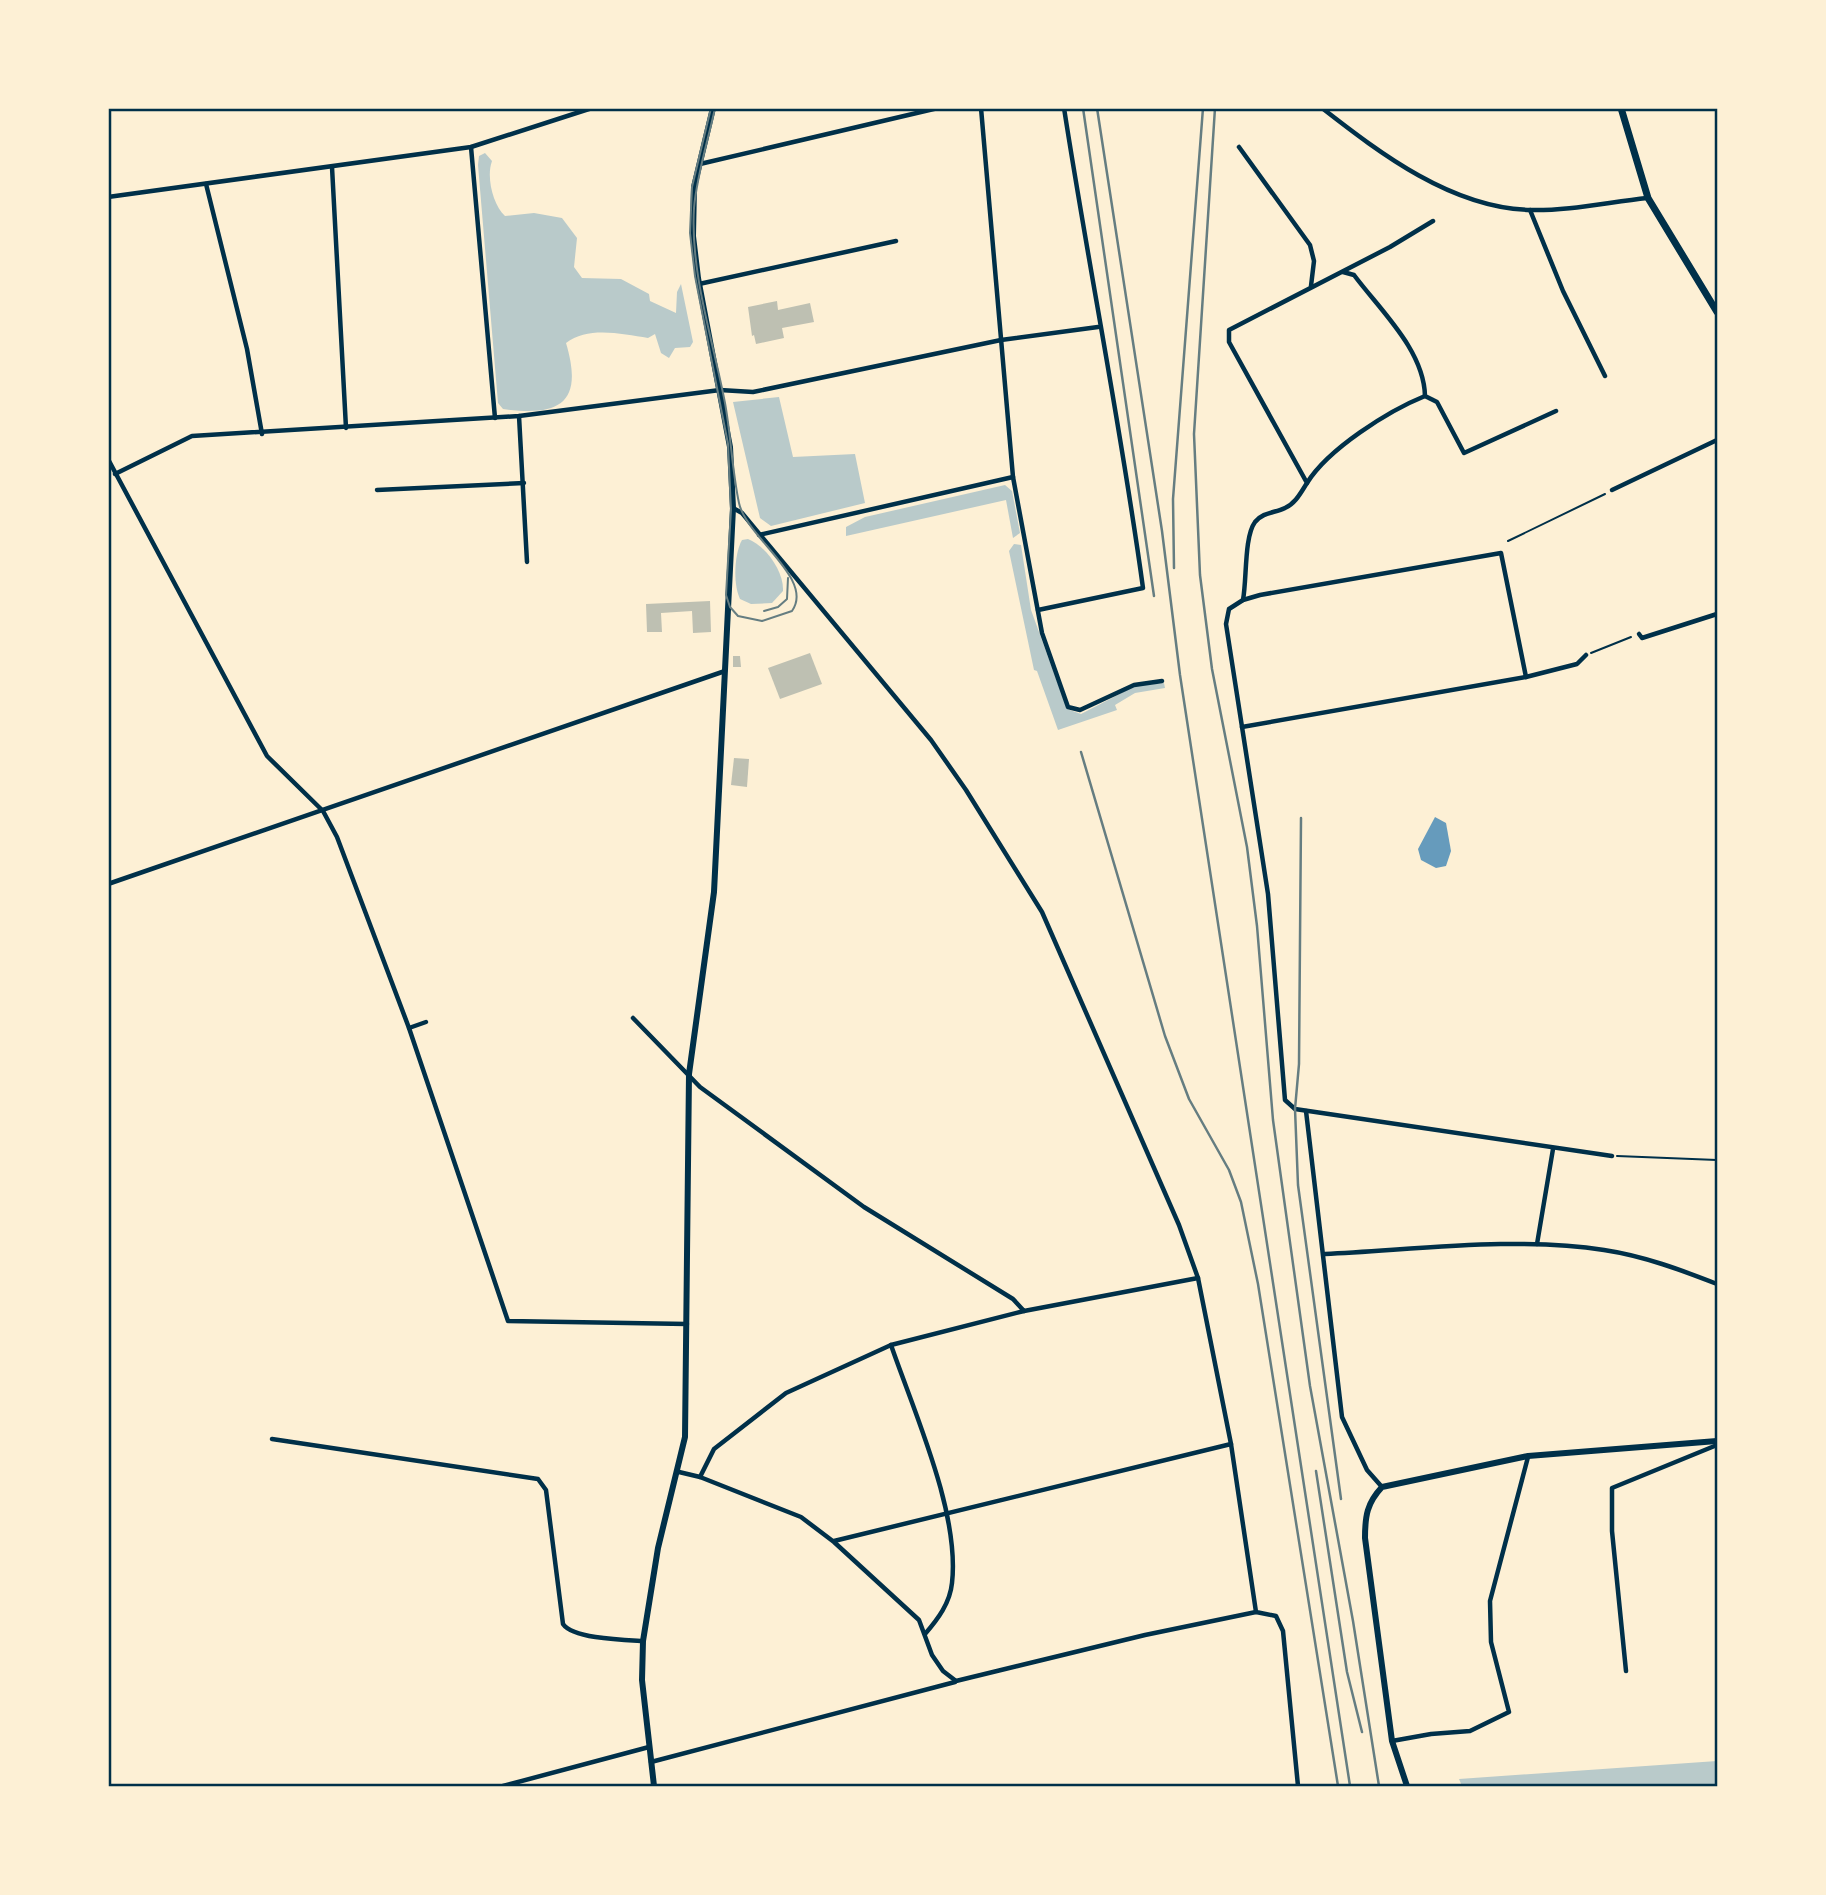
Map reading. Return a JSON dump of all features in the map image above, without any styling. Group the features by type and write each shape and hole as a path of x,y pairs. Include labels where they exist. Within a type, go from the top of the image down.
{"main road":[{"path":"1621,108 1648,198 1717,312"}],"street":[{"path":"108,197 471,147 592,108"},
{"path":"654,1787 642,1680 643,1641 658,1548 679,1472 685,1437 689,1074 715,892 733,508 730,447 699,284 692,209 713,108"},
{"path":"700,164 937,108"},
{"path":"981,108 1013,477 1042,633 1068,707 1080,710 1134,685 1162,681"},
{"path":"1038,610 1143,588 1121,431 1098,327 1064,108"},
{"path":"1322,108 1372,147 1425,178 1467,197 1530,210 1648,198"},
{"path":"471,147 495,418"},
{"path":"1239,147 1310,245 1314,261 1311,286"},
{"path":"332,167 346,428"},
{"path":"206,184 247,349 262,434"},
{"path":"1530,210 1563,291 1605,376"},
{"path":"1307,483 1229,342 1229,330 1433,221"},
{"path":"699,284 896,241"},
{"path":"1342,272 1354,275 1417,359 1425,396"},
{"path":"115,474 192,436 262,434 495,418 720,390 753,392 1001,340 1098,327"},
{"path":"1425,396 1437,402 1464,453 1556,411"},
{"path":"1243,600 1249,536 1262,515 1287,507 1298,497 1324,460 1407,404 1425,396"},
{"path":"519,416 527,562"},
{"path":"1612,490 1717,440"},
{"path":"108,459 267,756 323,811 337,837 409,1028 508,1321 688,1324"},
{"path":"759,535 1013,477"},
{"path":"377,490 524,483"},
{"path":"733,508 742,513 931,740 966,790 1042,912 1179,1225 1198,1278 1231,1444 1256,1612"},
{"path":"1526,677 1501,553 1402,568 1243,600 1229,609 1226,624 1268,894 1285,1100 1295,1110 1612,1156"},
{"path":"1639,634 1642,638 1717,614"},
{"path":"1242,727 1526,677 1577,664 1586,655"},
{"path":"108,884 726,671"},
{"path":"633,1018 700,1087 864,1207 1013,1299 1024,1311"},
{"path":"409,1028 426,1022"},
{"path":"1306,1111 1325,1254 1342,1417 1367,1470 1382,1487"},
{"path":"1537,1244 1553,1149"},
{"path":"1325,1254 1537,1244 1604,1250 1667,1264 1717,1284"},
{"path":"700,1477 714,1449 786,1393 891,1345 1024,1311 1198,1278"},
{"path":"891,1345 947,1513 953,1581 939,1618 925,1634"},
{"path":"272,1439 538,1479 546,1490 563,1624 568,1630 580,1634 643,1641"},
{"path":"1407,1787 1392,1741 1366,1538 1366,1509 1382,1487 1528,1456 1717,1443"},
{"path":"1626,1671 1612,1531 1612,1488 1717,1443"},
{"path":"834,1542 1231,1444"},
{"path":"1392,1741 1470,1731 1509,1712 1491,1642 1490,1601 1528,1456"},
{"path":"679,1472 700,1477 801,1517 834,1542 919,1620 932,1655 943,1671 956,1681"},
{"path":"651,1762 956,1681 1145,1635 1256,1612 1276,1616 1283,1631 1298,1787"},
{"path":"503,1787 649,1747"}],"path":[{"path":"1508,541 1612,490"},
{"path":"1586,655 1639,634"},
{"path":"1612,1156 1717,1160"}],"shaded area":[{"path":"485,153 492,161 490,183 501,211 505,216 534,213 562,218 577,238 574,267 582,278 621,279 649,294 650,301 676,313 677,292 681,284 693,342 690,347 675,348 669,358 661,353 655,334 648,338 606,333 584,334 566,343 572,380 563,402 539,410 503,409 498,403 478,165 479,156"},
{"path":"779,397 793,457 855,454 865,503 771,526 760,518 733,402"},
{"path":"1005,485 1012,491 1020,533 1013,538 1006,500 846,536 846,527 865,517"},
{"path":"748,539 761,547 773,560 783,584 783,591 772,603 751,604 740,599 735,578 737,553 742,540"},
{"path":"1014,544 1021,545 1031,610 1067,709 1081,714 1135,686 1164,683 1165,688 1135,693 1115,705 1117,710 1058,730 1037,671 1034,670 1009,551"},
{"path":"1717,1761 1717,1786 1462,1786 1459,1779"}],"water":[{"path":"1435,817 1446,823 1451,851 1446,866 1436,868 1421,860 1418,849"}],"building":[{"path":"777,301 778,310 810,303 814,322 782,328 784,338 756,344 754,335 752,336 748,307"},
{"path":"710,601 711,632 693,633 692,611 661,613 662,632 647,632 646,604"},
{"path":"810,653 822,684 780,699 768,668"},
{"path":"733,656 740,656 741,667 733,667"},
{"path":"734,758 749,759 747,787 731,785"}],"tram line":[{"path":"711,108 692,187 690,233 695,276 728,444 731,510 726,595 730,607 738,616 762,621 792,611 797,599 787,572 753,530 739,503 725,403 699,282 695,257 695,195 715,108"},
{"path":"764,611 778,607 787,599 788,578"}],"railway":[{"path":"1083,108 1154,596"},
{"path":"1097,108 1162,531 1180,675 1350,1786"},
{"path":"1174,568 1173,499 1203,108"},
{"path":"1215,108 1194,434 1200,575 1212,669 1247,847 1257,926 1273,1120 1310,1386 1353,1621 1379,1786"},
{"path":"1081,752 1165,1036 1189,1099 1229,1170 1241,1202 1258,1284 1338,1786"},
{"path":"1301,818 1299,1064 1295,1109 1298,1185 1341,1499"},
{"path":"1316,1471 1347,1672 1362,1732"}]}
